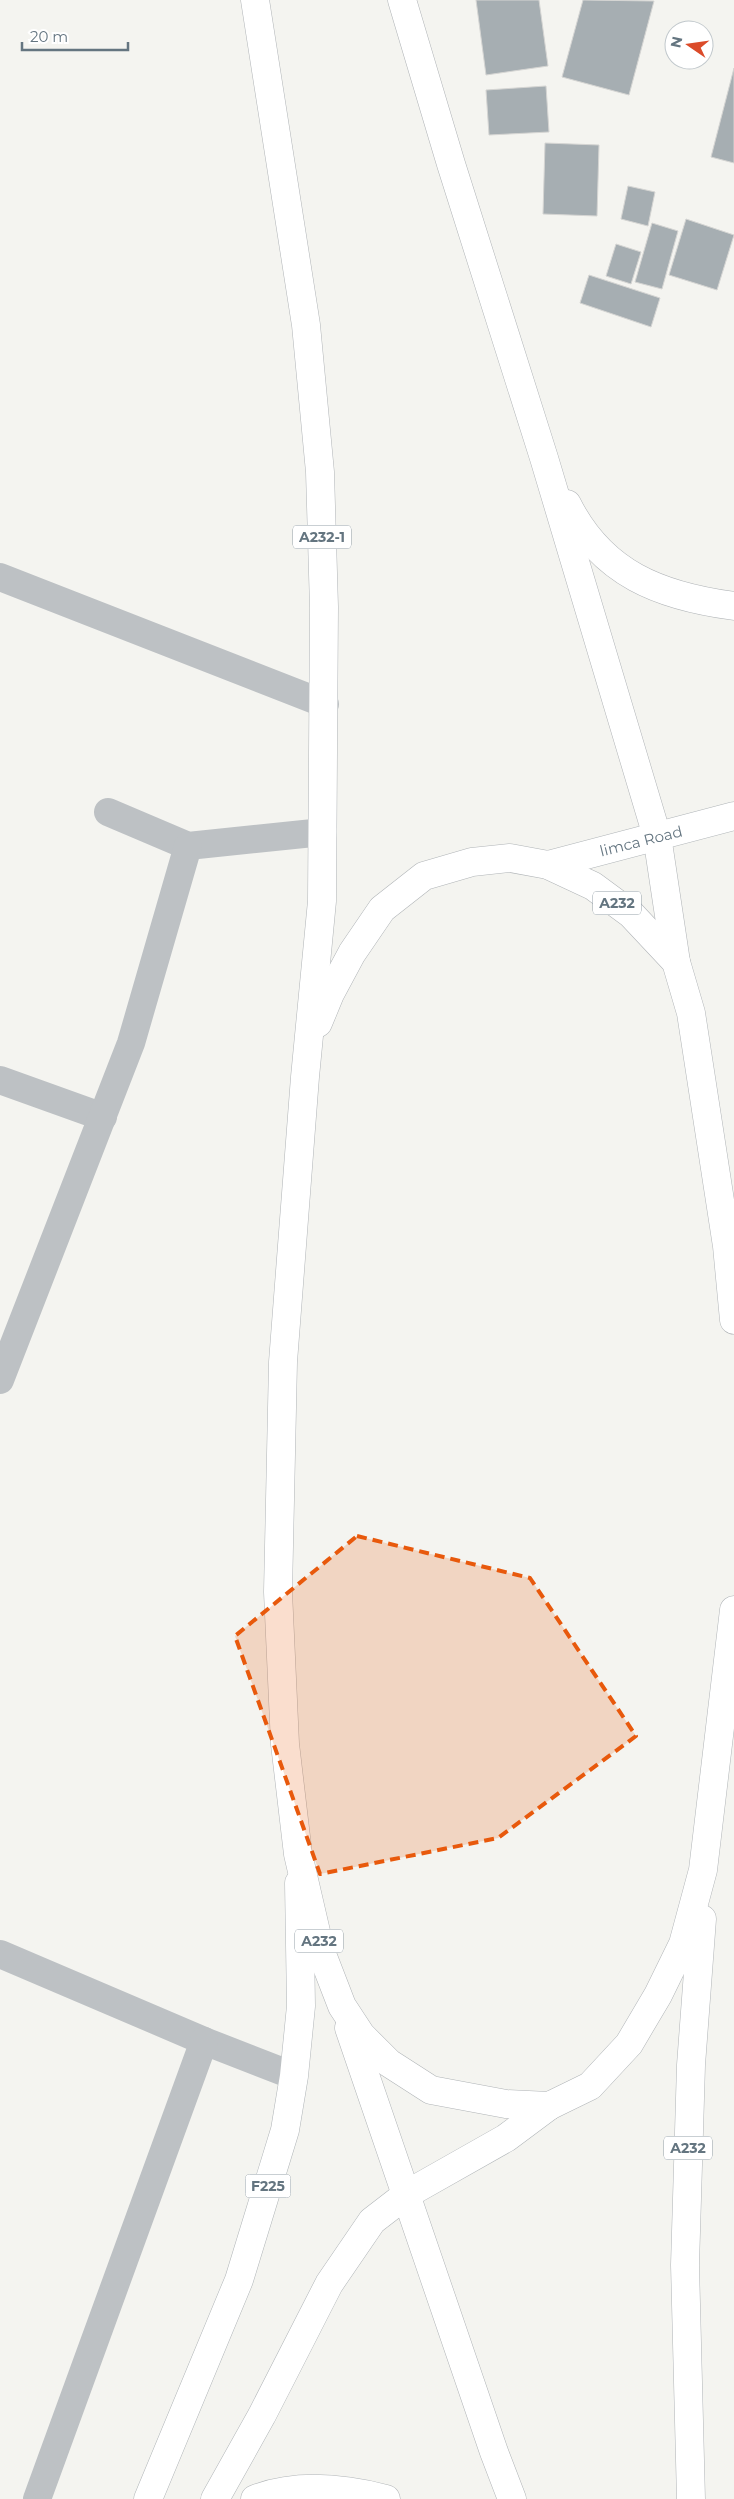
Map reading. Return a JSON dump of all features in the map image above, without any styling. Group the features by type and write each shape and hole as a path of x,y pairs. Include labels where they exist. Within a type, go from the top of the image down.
{"main road":[{"name":"A232-1","path":"255,0 308,344 320,472 325,704 322,901 305,1078"},
{"path":"402,0 451,164 544,458 657,836 676,962"},
{"path":"544,458 578,525 608,558 639,581 685,598 734,606"},
{"name":"limca Road","path":"548,865 734,816"},
{"name":"A232","path":"512,2499 494,2452 342,2006 320,1949 298,1854 285,1744 278,1592 283,1362 305,1078 316,1027 330,994 352,953 382,909 424,876 472,862 510,858 548,865 594,886 631,914 676,962 691,1013 727,1246 734,1320"},
{"name":"A232","path":"342,2006 361,2035 388,2064 431,2090 506,2104 549,2106 590,2086 629,2044 658,1995 683,1944 703,1870 710,1798 734,1610"},
{"name":"A232","path":"692,2499 685,2256 691,2064 710,1798"},
{"name":"F225","path":"148,2499 239,2280 285,2130 294,2076 300,2006 298,1854"},
{"path":"215,2499 262,2415 329,2284 372,2221 407,2194 506,2138 549,2106"},
{"path":"255,2499 273,2492 308,2489 350,2490 386,2499"}],"street":[{"path":"0,578 325,704"},
{"path":"108,812 188,846 323,832"},
{"path":"0,1380 131,1043 188,846"},
{"path":"0,1080 103,1117"},
{"path":"0,1954 204,2041 294,2076"},
{"path":"37,2499 204,2041"}],"highlighted area":[{"path":"357,1536 530,1578 636,1736 498,1838 320,1874 235,1636"}],"building":[{"path":"476,0 539,0 548,66 486,75"},
{"path":"583,0 654,1 629,95 562,77"},
{"path":"734,68 734,163 711,157"},
{"path":"546,86 549,132 489,135 486,90"},
{"path":"545,143 599,145 597,216 543,214"},
{"path":"628,186 655,192 648,226 621,219"},
{"path":"686,219 734,235 717,290 669,275"},
{"path":"652,223 678,231 662,289 635,282"},
{"path":"616,244 641,252 631,284 606,276"},
{"path":"589,275 660,298 651,327 580,303"}]}
